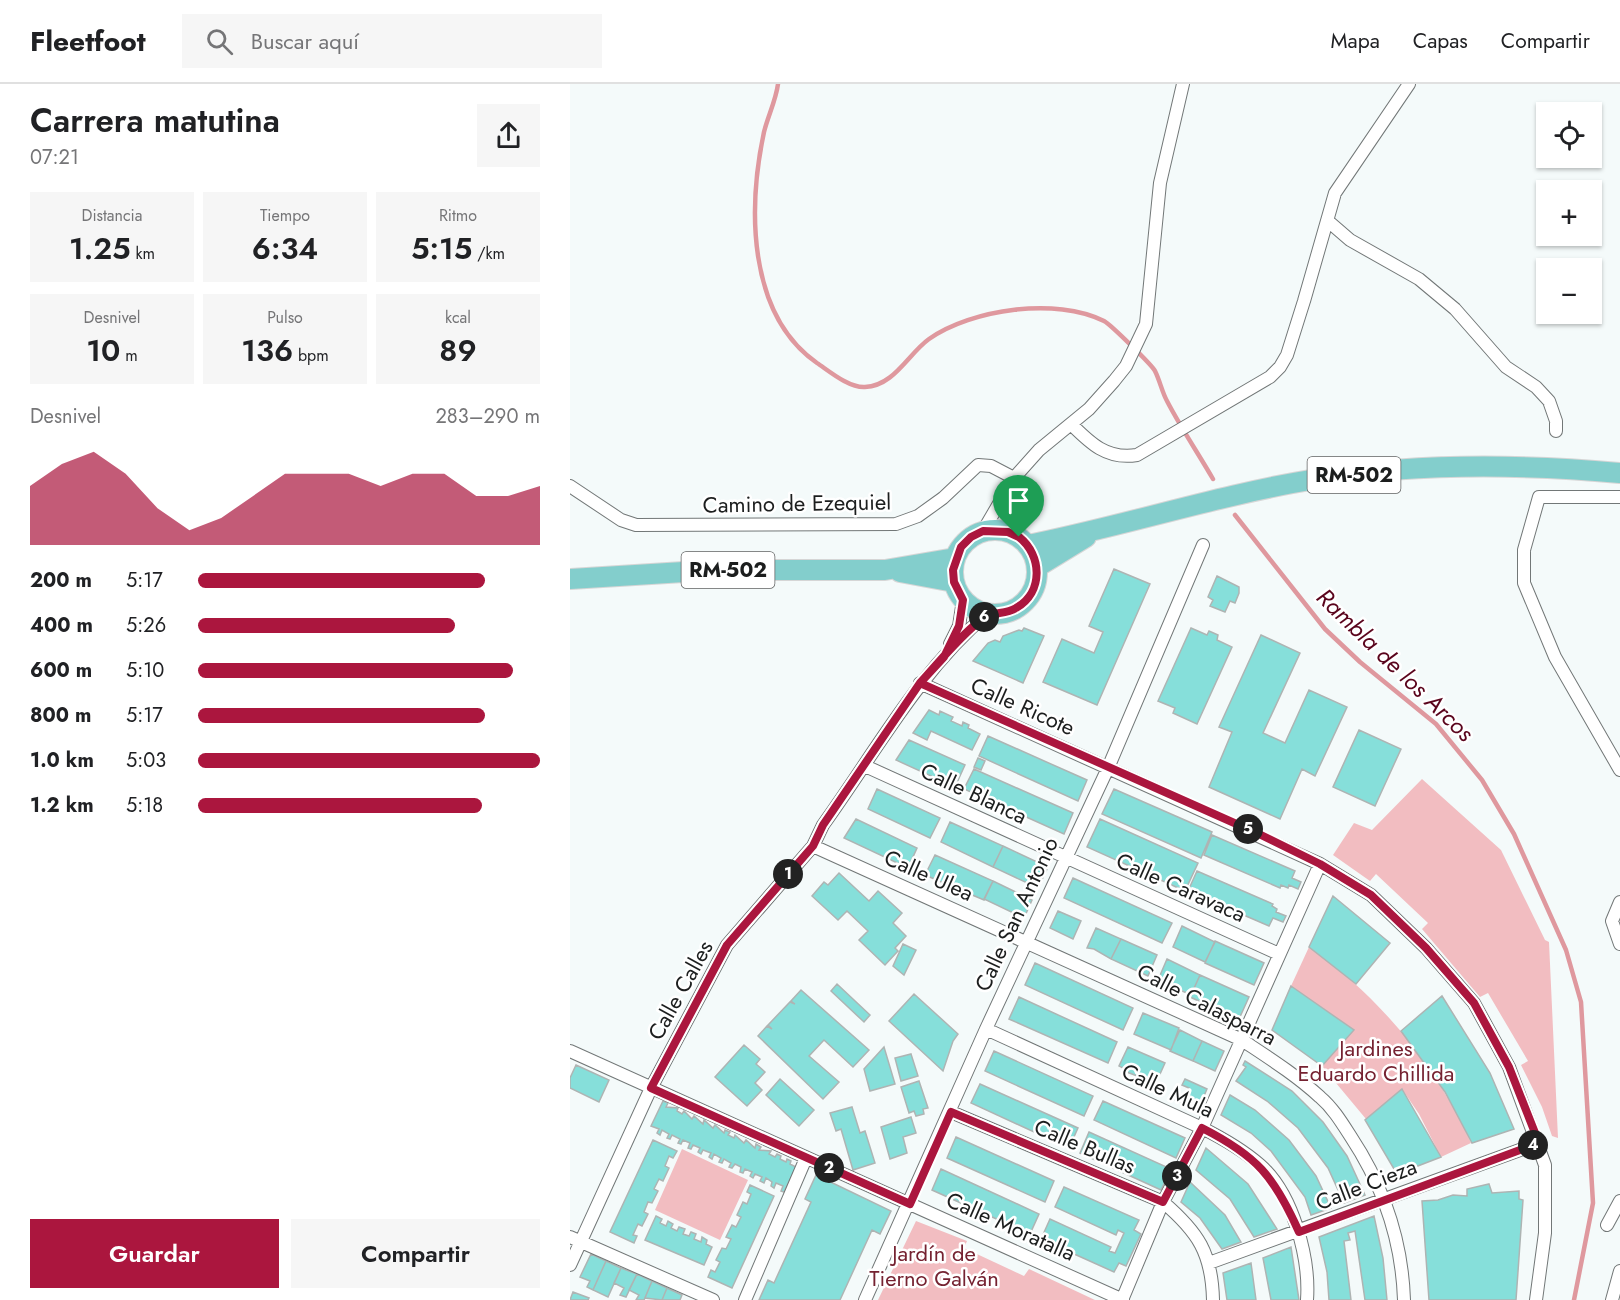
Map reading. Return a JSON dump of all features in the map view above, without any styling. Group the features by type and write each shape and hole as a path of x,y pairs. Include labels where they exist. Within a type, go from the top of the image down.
{"main road":[{"name":"RM-502","path":"983,531 1008,532 1023,541 1093,532 1193,505 1317,479 1458,468 1537,466 1620,473"},
{"path":"983,531 966,542 955,558 954,582 963,600 971,607 988,613 1005,613 1026,601 1033,591 1037,567 1023,541"},
{"path":"1037,567 1059,556 1093,532"},
{"name":"RM-502","path":"570,579 716,570 885,570 955,558"},
{"name":"RM-502","path":"885,570 954,582"}],"street":[{"path":"983,531 1014,478 1039,450 1095,402 1126,366 1146,324 1160,183 1183,84"},
{"path":"1071,424 1088,441 1106,453 1122,458 1137,455 1270,377 1287,354 1335,193 1409,84"},
{"path":"1328,221 1350,240 1419,279 1455,309 1506,366 1536,387 1549,401 1557,422 1556,432"},
{"name":"Camino de Ezequiel","path":"570,486 621,520 636,525 896,525 918,516 943,498 978,465 991,466 1014,478"},
{"path":"1014,478 1009,506 1011,522 1023,541"},
{"path":"1620,497 1539,497 1524,550 1524,583 1554,657 1620,770"},
{"name":"Calle San Antonio","path":"865,1300 910,1204 986,1029 1108,768 1203,545"},
{"path":"944,657 959,626 963,600"},
{"name":"Calle Calles","path":"570,1264 575,1240 651,1088 727,945 813,846 823,825 866,766 920,683 967,631 988,613"},
{"name":"Calle Ricote","path":"920,683 1320,864 1371,895 1426,948 1474,1003 1509,1067 1539,1143 1545,1165 1546,1192 1545,1233 1536,1300"},
{"name":"Calle Blanca","path":"866,766 1065,859"},
{"name":"Calle Ulea","path":"813,846 1027,942"},
{"name":"Calle Caravaca","path":"1065,859 1279,954"},
{"path":"1122,1300 1163,1202 1202,1128 1320,864"},
{"path":"1620,902 1612,921 1620,944"},
{"name":"Calle Calasparra","path":"1027,942 1242,1040 1291,1072 1322,1098 1370,1166 1385,1198 1398,1249 1404,1300"},
{"name":"Calle Mula","path":"986,1029 1202,1128 1224,1139 1261,1166 1287,1205 1299,1232 1306,1260 1307,1300"},
{"name":"Calle Moratalla","path":"570,1051 1122,1300"},
{"name":"Calle Bullas","path":"951,1112 1163,1202 1188,1223 1203,1246 1209,1263 1213,1300"},
{"name":"Calle Cieza","path":"1209,1263 1539,1143"},
{"path":"745,1300 806,1158"},
{"path":"1607,1225 1620,1201"},
{"path":"575,1240 713,1300"},
{"path":"1612,1300 1620,1271"}],"green space":[{"path":"1422,779 1501,850 1545,940 1549,942 1558,1138 1552,1136 1542,1107 1521,1065 1528,1061 1488,993 1480,997 1422,929 1428,923 1376,874 1370,881 1333,855 1354,823 1372,830"},
{"name":"Jardines Eduardo Chillida","path":"1309,947 1359,987 1403,1034 1441,1086 1471,1143 1441,1157 1419,1114 1402,1089 1366,1119 1321,1065 1353,1029 1291,986"},
{"path":"682,1149 748,1180 720,1240 655,1210"},
{"name":"Jardín de Tierno Galván","path":"916,1221 967,1241 964,1248 1024,1276 1029,1269 1095,1300 878,1300"}],"building":[{"path":"1114,569 1150,584 1097,705 1043,682 1062,639 1094,653 1103,632 1089,626"},
{"path":"1217,576 1239,587 1235,603 1230,601 1225,612 1210,606 1213,600 1208,597"},
{"path":"1024,628 1044,636 1023,683 973,661 988,643 995,640 1000,642 1003,636 1022,631"},
{"path":"1191,628 1207,635 1209,631 1218,635 1217,640 1232,647 1197,724 1173,713 1175,708 1158,701"},
{"path":"1261,635 1300,653 1263,733 1285,743 1309,690 1347,707 1315,776 1302,769 1280,819 1209,787 1232,732 1219,727"},
{"path":"929,710 939,715 940,711 953,717 951,721 962,726 963,722 969,725 968,728 980,734 972,750 931,731 927,740 913,733"},
{"path":"1359,730 1401,749 1375,806 1333,787"},
{"path":"988,736 1087,780 1078,801 979,756"},
{"path":"909,740 965,765 955,787 896,760"},
{"path":"978,758 985,761 981,770 974,767"},
{"path":"974,769 1073,813 1064,834 964,789"},
{"path":"877,789 940,818 930,838 868,809"},
{"path":"1114,789 1212,832 1201,858 1102,814"},
{"path":"856,819 917,848 908,868 844,838"},
{"path":"1100,819 1198,863 1185,891 1087,847"},
{"path":"950,822 1003,846 993,867 941,842"},
{"path":"1212,835 1295,871 1292,878 1301,882 1298,889 1289,885 1288,888 1281,885 1280,888 1204,855"},
{"path":"1003,846 1048,867 1038,888 993,867"},
{"path":"935,855 993,881 984,900 925,875"},
{"path":"1197,871 1273,904 1272,906 1277,909 1276,912 1286,916 1283,922 1273,918 1269,926 1188,891"},
{"path":"839,873 869,901 878,891 902,913 893,923 906,936 895,948 898,951 885,965 859,940 868,931 847,911 838,920 812,896 824,882 828,885"},
{"path":"1073,878 1172,923 1162,943 1064,898"},
{"path":"993,881 1032,900 1024,918 984,899"},
{"path":"1333,896 1390,943 1356,984 1309,947"},
{"path":"1058,911 1081,921 1073,939 1050,928"},
{"path":"1182,926 1215,942 1205,962 1173,947"},
{"path":"1096,928 1121,939 1111,959 1094,949 1087,948"},
{"path":"1121,939 1157,955 1148,976 1111,959"},
{"path":"1215,941 1264,963 1254,985 1205,963"},
{"path":"903,944 916,950 904,975 893,966"},
{"path":"1167,959 1200,975 1191,995 1158,980"},
{"path":"1035,963 1133,1008 1123,1030 1025,985"},
{"path":"1200,975 1249,997 1239,1019 1190,997"},
{"path":"837,984 870,1015 864,1022 831,991"},
{"path":"1291,986 1354,1030 1322,1066 1272,1030"},
{"path":"801,990 869,1050 853,1067 824,1040 809,1056 839,1082 823,1099 758,1036 767,1026 772,1029 768,1025 790,1002 795,1004 791,1001"},
{"path":"914,994 958,1034 953,1041 943,1071 889,1021"},
{"path":"1442,996 1490,1073 1514,1129 1472,1143 1445,1092 1401,1031"},
{"path":"1019,997 1117,1042 1108,1063 1009,1019"},
{"path":"1143,1013 1179,1028 1171,1050 1134,1034"},
{"path":"1180,1030 1202,1041 1193,1061 1170,1051"},
{"path":"1202,1041 1224,1051 1215,1071 1193,1061"},
{"path":"744,1045 760,1059 756,1064 765,1072 755,1083 762,1090 747,1106 715,1077"},
{"path":"884,1047 895,1084 870,1091 864,1069"},
{"path":"1128,1047 1165,1063 1156,1083 1124,1071 1125,1069 1119,1066"},
{"path":"994,1051 1093,1096 1084,1116 985,1071"},
{"path":"911,1054 918,1076 901,1081 895,1058"},
{"path":"1245,1061 1292,1091 1323,1122 1347,1156 1365,1195 1344,1203 1328,1168 1298,1128 1267,1101 1236,1081 1246,1067 1243,1065"},
{"path":"576,1065 609,1080 599,1102 570,1088 570,1078"},
{"path":"780,1079 814,1110 799,1126 766,1095"},
{"path":"1185,1079 1207,1089 1198,1110 1175,1100 1178,1094 1185,1097 1189,1088 1182,1085"},
{"path":"919,1081 928,1108 923,1109 924,1114 916,1116 914,1111 909,1113 901,1087"},
{"path":"980,1084 1078,1128 1069,1148 971,1103"},
{"path":"1402,1089 1441,1157 1397,1174 1365,1120"},
{"path":"1230,1095 1255,1110 1289,1140 1316,1176 1331,1208 1311,1215 1305,1197 1271,1151 1251,1133 1221,1115"},
{"path":"663,1101 668,1103 666,1107 678,1108 677,1111 682,1114 684,1111 692,1119 694,1116 703,1124 704,1120 713,1128 715,1125 724,1133 725,1130 730,1132 728,1135 734,1138 735,1135 744,1143 746,1140 755,1148 756,1144 761,1147 759,1150 771,1151 769,1154 775,1157 777,1154 786,1162 787,1159 791,1161 790,1164 796,1167 784,1192 781,1191 783,1186 776,1183 774,1188 771,1186 772,1182 766,1178 764,1183 760,1181 762,1177 755,1174 753,1178 750,1176 752,1172 745,1169 743,1173 740,1172 741,1167 735,1164 732,1168 729,1167 731,1163 724,1159 722,1163 719,1162 721,1158 714,1154 712,1159 709,1157 711,1153 703,1150 701,1154 698,1152 700,1148 693,1145 691,1149 688,1148 690,1143 683,1140 681,1144 678,1143 680,1139 672,1135 670,1139 667,1138 669,1134 662,1130 660,1135 657,1133 659,1129 651,1126"},
{"path":"1103,1101 1185,1138 1176,1158 1094,1120"},
{"path":"852,1107 860,1133 865,1131 875,1163 853,1170 841,1129 836,1131 830,1113"},
{"path":"911,1117 916,1133 903,1137 907,1153 890,1159 881,1127"},
{"path":"1089,1132 1171,1169 1161,1190 1080,1153"},
{"path":"956,1137 1054,1181 1045,1202 947,1158"},
{"path":"653,1140 677,1151 673,1158 669,1156 665,1166 669,1168 663,1181 659,1179 654,1189 658,1191 652,1203 648,1202 644,1212 648,1214 642,1226 638,1224 633,1235 637,1236 634,1243 610,1232"},
{"path":"1206,1148 1248,1184 1277,1229 1254,1237 1230,1199 1196,1170"},
{"path":"941,1169 1039,1214 1030,1234 932,1190"},
{"path":"816,1175 891,1211 880,1234 872,1230 840,1300 759,1300 768,1280 774,1283 811,1202 805,1199"},
{"path":"1190,1182 1225,1215 1241,1242 1222,1249 1200,1218 1181,1202"},
{"path":"1489,1184 1492,1193 1519,1191 1519,1199 1523,1200 1516,1300 1429,1300 1422,1201 1438,1200 1453,1195 1467,1196 1467,1189"},
{"path":"750,1185 774,1196 732,1288 708,1277 711,1270 715,1272 720,1262 716,1260 722,1248 726,1249 731,1239 726,1237 732,1225 736,1227 741,1217 737,1215 743,1202 747,1204 751,1194 747,1192"},
{"path":"1064,1187 1139,1220 1134,1230 1141,1234 1126,1266 1119,1263 1114,1272 1041,1239 1050,1219 1111,1247 1109,1251 1115,1253 1124,1233 1118,1230 1116,1235 1055,1207"},
{"path":"656,1216 662,1219 660,1223 666,1226 668,1221 673,1224 671,1228 677,1231 679,1227 685,1229 683,1234 689,1236 691,1232 696,1234 694,1239 701,1242 702,1237 707,1240 706,1244 712,1247 704,1265 645,1240"},
{"path":"1374,1216 1383,1258 1387,1300 1365,1300 1355,1231 1348,1233 1350,1240 1344,1241 1351,1300 1329,1300 1327,1272 1319,1237"},
{"path":"1291,1247 1299,1300 1271,1300 1263,1258"},
{"path":"591,1254 606,1261 593,1290 587,1287 590,1281 580,1277"},
{"path":"606,1261 621,1268 608,1297 593,1290"},
{"path":"1251,1263 1256,1300 1227,1300 1223,1273"},
{"path":"621,1268 637,1274 626,1297 620,1295 624,1288 614,1283"},
{"path":"637,1274 652,1281 644,1300 636,1300 639,1295 629,1290"},
{"path":"652,1281 667,1288 662,1300 645,1298"},
{"path":"667,1288 682,1295 680,1300 662,1300"},
{"path":"573,1292 589,1298 588,1300 570,1300"}],"waterway":[{"name":"Rambla de los Arcos","path":"778,84 764,132 759,161 755,225 758,257 765,288 777,317 794,342 817,363 852,385 865,387 884,381 929,339 968,320 991,314 1039,308 1062,309 1084,314 1108,324 1152,367 1172,411 1213,479"},
{"name":"Rambla de los Arcos","path":"1235,515 1325,629 1360,662 1436,724 1482,780 1514,834 1566,950 1581,1002 1593,1203 1574,1300"}],"route":[{"path":"1019,537 1008,532 983,531 971,537 961,547 955,558 953,570 954,582 963,600 959,626 944,657 920,683 866,766 823,825 813,846 727,945 651,1088 910,1204 951,1112 1163,1202 1202,1128 1224,1139 1261,1166 1287,1205 1299,1232 1385,1198 1539,1143 1509,1067 1474,1003 1426,948 1371,895 1320,864 1259,834 920,683 944,657 967,631 988,613 1005,613 1016,608 1026,601 1033,591 1037,567 1035,559 1028,546 1019,537"}]}
